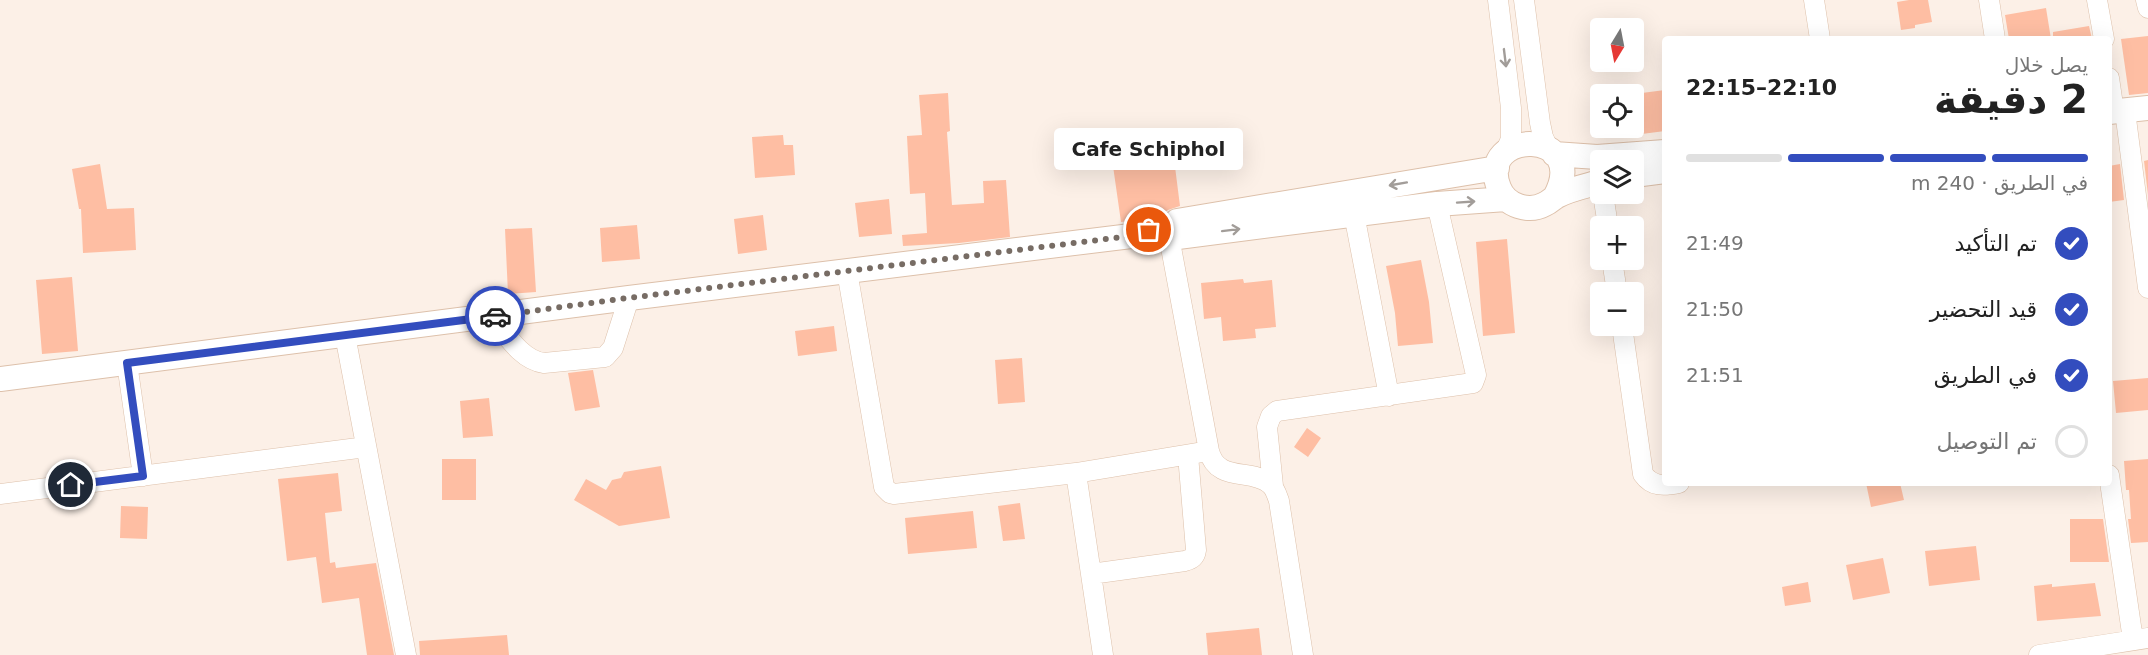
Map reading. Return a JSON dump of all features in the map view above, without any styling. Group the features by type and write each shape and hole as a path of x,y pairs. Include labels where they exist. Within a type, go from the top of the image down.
{"main road":[{"path":"1551,151 1560,164 1562,175 1561,186 1555,197 1547,204 1536,208 1515,205 1506,199 1499,190 1496,179 1501,160 1513,147 1530,143 1551,151 1597,157 1662,152"},
{"path":"1168,231 1501,160"},
{"path":"1644,174 1662,171"},
{"path":"1555,197 1590,185"},
{"path":"0,379 1168,231 1506,199"}],"street":[{"path":"1498,0 1511,108 1511,139 1501,160"},
{"path":"1524,0 1540,123 1543,137 1551,151"},
{"path":"1814,0 1820,36"},
{"path":"1989,0 1995,36"},
{"path":"2097,0 2103,36"},
{"path":"2146,0 2148,8"},
{"path":"2112,85 2124,111 2148,288"},
{"path":"1303,655 1279,501 1273,486 1267,427 1271,416 1277,411 1473,383 1476,375 1437,204"},
{"path":"1354,214 1389,396"},
{"path":"1168,231 1210,459 1223,470 1261,479 1273,486"},
{"path":"847,271 886,491 894,494 1076,473 1209,451"},
{"path":"492,317 528,358 537,362 604,357 613,348 628,298"},
{"path":"345,335 406,655"},
{"path":"1623,336 1643,474 1647,480 1662,486"},
{"path":"127,363 143,476"},
{"path":"0,494 366,447"},
{"path":"1090,574 1185,561 1195,555 1188,455"},
{"path":"1076,473 1103,655"},
{"path":"2039,655 2140,639 2111,486"}],"building":[{"path":"1928,0 1932,22 1901,30 1897,2"},
{"path":"2046,8 2051,36 2008,36 2005,15"},
{"path":"2089,26 2091,36 2053,36 2053,32"},
{"path":"2148,36 2148,93 2129,95 2121,39"},
{"path":"1662,90 1662,131 1644,134 1644,93"},
{"path":"948,93 950,131 947,132 952,205 984,203 983,181 1006,180 1010,237 903,246 902,235 927,233 925,193 910,194 907,136 922,135 919,95"},
{"path":"783,135 784,145 793,145 795,175 755,178 752,137"},
{"path":"1173,151 1180,206 1168,210 1159,217 1121,222 1112,159"},
{"path":"2148,160 2148,195 2144,161"},
{"path":"100,164 107,209 134,208 136,250 83,253 81,209 79,209 72,169"},
{"path":"2120,164 2124,200 2112,202 2112,165"},
{"path":"889,199 892,234 859,237 855,203"},
{"path":"763,215 767,250 738,254 734,219"},
{"path":"637,225 640,259 602,262 600,228"},
{"path":"532,228 536,292 508,294 505,229"},
{"path":"1507,239 1515,333 1483,336 1476,242"},
{"path":"1421,260 1429,302 1433,343 1398,346 1395,313 1386,266"},
{"path":"72,277 78,351 42,354 36,280"},
{"path":"1243,279 1244,283 1272,280 1276,327 1255,329 1256,338 1223,341 1221,317 1204,319 1201,283"},
{"path":"834,326 837,351 798,356 795,331"},
{"path":"1022,358 1025,402 998,404 995,360"},
{"path":"593,370 600,407 575,411 568,373"},
{"path":"2148,378 2148,410 2116,413 2113,381"},
{"path":"489,398 493,436 463,438 460,401"},
{"path":"1307,428 1321,438 1308,457 1294,447"},
{"path":"442,459 476,459 476,500 442,500"},
{"path":"2148,459 2148,542 2131,543 2128,519 2131,519 2129,490 2126,490 2124,461"},
{"path":"661,466 670,518 619,526 574,500 586,479 606,490 612,480 621,478 624,472"},
{"path":"338,473 342,511 325,513 330,563 335,562 336,568 376,563 394,655 367,655 359,598 322,603 316,557 287,561 278,479"},
{"path":"1867,486 1901,486 1904,500 1871,507"},
{"path":"1020,503 1025,539 1003,541 998,506"},
{"path":"121,506 148,507 147,539 120,538"},
{"path":"973,511 977,548 908,554 905,518"},
{"path":"2070,519 2103,519 2109,562 2070,562"},
{"path":"1976,546 1980,580 1929,586 1925,551"},
{"path":"1883,558 1890,593 1853,600 1846,565"},
{"path":"1808,582 1811,602 1785,606 1782,587"},
{"path":"2095,583 2101,616 2037,621 2034,586 2052,584 2052,587"},
{"path":"1259,628 1262,655 1208,655 1206,633"},
{"path":"507,635 509,655 420,655 419,641"}],"way so far":[{"path":"495,316 1131,236 1149,230"}],"place":[{"name":"Cafe Schiphol","path":"1149,230"}],"route":[{"path":"71,485 143,476 127,363 495,316"}]}
